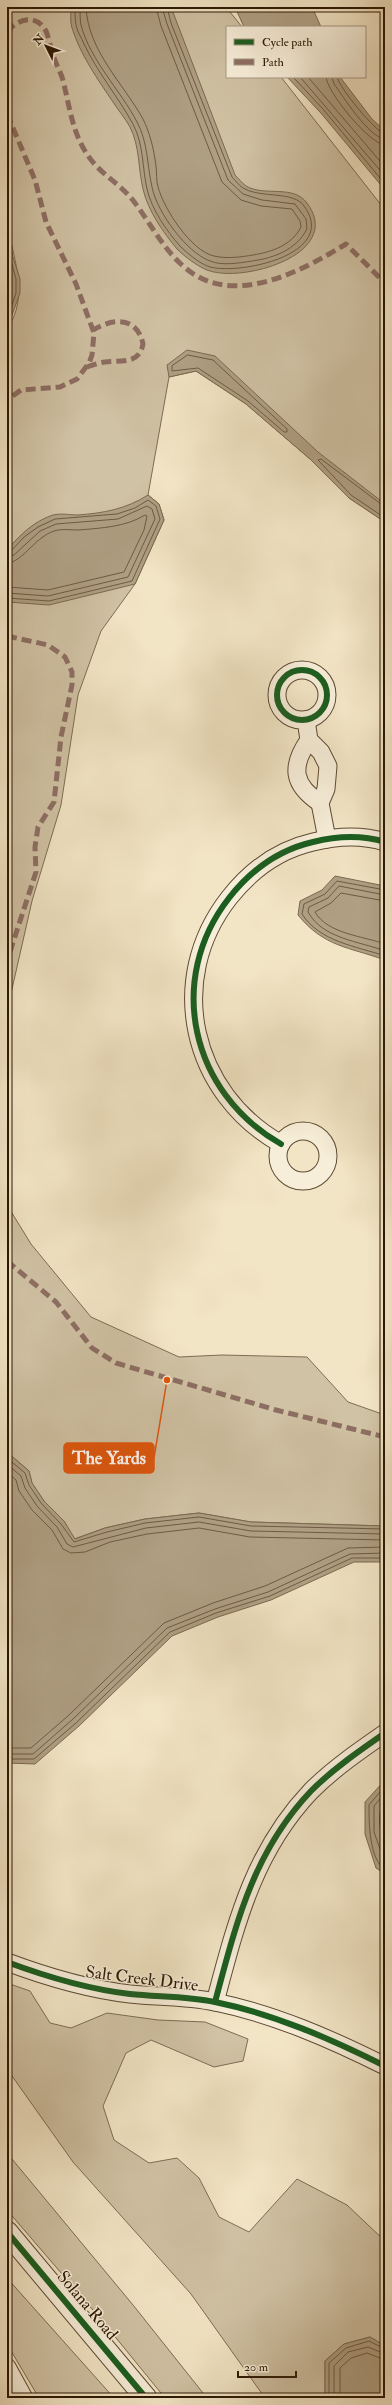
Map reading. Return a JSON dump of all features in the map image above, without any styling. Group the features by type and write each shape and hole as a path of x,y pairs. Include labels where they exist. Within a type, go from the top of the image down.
{"street":[{"path":"306,720 309,740 322,752 328,766 326,789 320,804 328,838"},
{"path":"309,740 299,756 297,777 304,790 320,804"},
{"path":"281,1144 254,1126 230,1102 215,1080 203,1056 195,1028 193,1008 194,977 198,957 211,926 237,887 273,857 297,846 328,838 348,837 385,842"},
{"path":"215,2002 236,1924 252,1878 271,1842 288,1818 311,1791 340,1765 385,1733"},
{"name":"Salt Creek Drive","path":"7,1962 44,1976 91,1988 215,2002 289,2024 344,2046 385,2066"},
{"name":"Solana Road","path":"7,2232 146,2398"},
{"path":"7,2367 24,2398"}],"shaded area":[{"path":"7,7 226,7 241,26 226,26 226,78 282,78 385,210 385,522 349,498 310,459 246,404 196,371 169,377 148,495 159,504 164,520 135,584 101,631 78,695 61,805 32,901 7,1011 7,329 14,317 18,304 19,290 16,263 7,223"},
{"path":"7,1205 31,1244 91,1317 179,1357 222,1355 307,1357 348,1402 385,1415 385,1526 251,1522 199,1513 145,1519 105,1528 74,1539 64,1521 44,1501 32,1483 29,1471 7,1452"},
{"path":"7,1983 30,1991 50,2023 71,2028 107,2013 158,2020 205,2022 248,2039 243,2061 214,2067 151,2040 126,2053 103,2106 114,2140 149,2163 177,2158 199,2178 219,2217 249,2232 297,2179 347,2205 385,2241 385,2346 370,2337 344,2344 325,2361 325,2398 265,2398 191,2294 73,2162 7,2069"},
{"path":"7,2153 133,2305 207,2398 165,2398 99,2317 7,2210"},
{"path":"7,2278 114,2398 39,2398 7,2344"}],"water":[{"path":"71,7 171,7 235,175 246,186 262,191 287,192 301,197 307,203 315,221 312,237 301,250 284,261 264,268 243,273 223,273 203,268 191,261 177,249 161,228 148,205 141,181 136,142 130,127 96,76 75,38 71,26"},
{"path":"235,7 312,7 321,26 244,26"},
{"path":"288,78 341,78 372,119 385,131 385,190 320,112"},
{"path":"7,223 13,257 20,279 20,293 7,329"},
{"path":"187,350 215,356 318,452 385,504 385,522 349,498 310,459 246,404 196,371 169,377 167,365"},
{"path":"148,495 159,504 164,520 135,584 49,605 7,602 7,550 28,529 53,515 97,513 123,507"},
{"path":"335,876 385,886 385,960 327,940 308,926 298,915 300,901 322,890"},
{"path":"7,1452 29,1471 32,1483 44,1501 64,1521 75,1539 105,1528 145,1519 199,1513 251,1522 385,1526 385,1562 354,1562 271,1600 218,1617 172,1636 79,1726 35,1764 7,1763"},
{"path":"385,1780 385,1874 376,1868 365,1834 365,1802"},
{"path":"370,2337 385,2346 385,2398 325,2398 325,2361 344,2344"}],"marked path":[{"path":"7,32 11,27 21,21 32,20 42,25 46,31 62,77 76,133 85,151 97,166 129,196 175,258 182,265 201,278 221,285 243,286 265,282 287,275 328,255 346,244 385,283"},
{"path":"7,114 35,180 46,222 76,284 94,333 92,355 89,363 77,379 60,387 21,390 7,400"},
{"path":"87,367 98,363 123,361 133,358 141,351 143,344 140,335 135,328 130,324 123,322 108,323 93,330"},
{"path":"7,636 48,645 65,657 72,672 72,685 61,737 54,802 38,827 35,847 36,872 7,961"},
{"path":"7,1261 56,1302 92,1348 116,1363 276,1410 385,1437"}],"cycle path":[{"path":"307,670 312,671 320,677 326,685 327,695 326,705 320,713 312,719 297,720 292,719 284,713 278,705 277,690 278,685 284,677 292,671 307,670"},
{"path":"281,1144 250,1122 226,1096 208,1065 197,1033 194,998 197,964 209,930 229,898 246,879 266,862 288,850 322,840 358,837 385,842"},
{"path":"215,2002 239,1917 249,1890 274,1839 291,1814 319,1783 346,1760 385,1733"},
{"path":"7,1962 37,1973 83,1986 130,1994 215,2002 259,2013 302,2028 385,2066"},
{"path":"7,2232 146,2398"}],"place":[{"name":"The Yards","path":"167,1380"}]}
